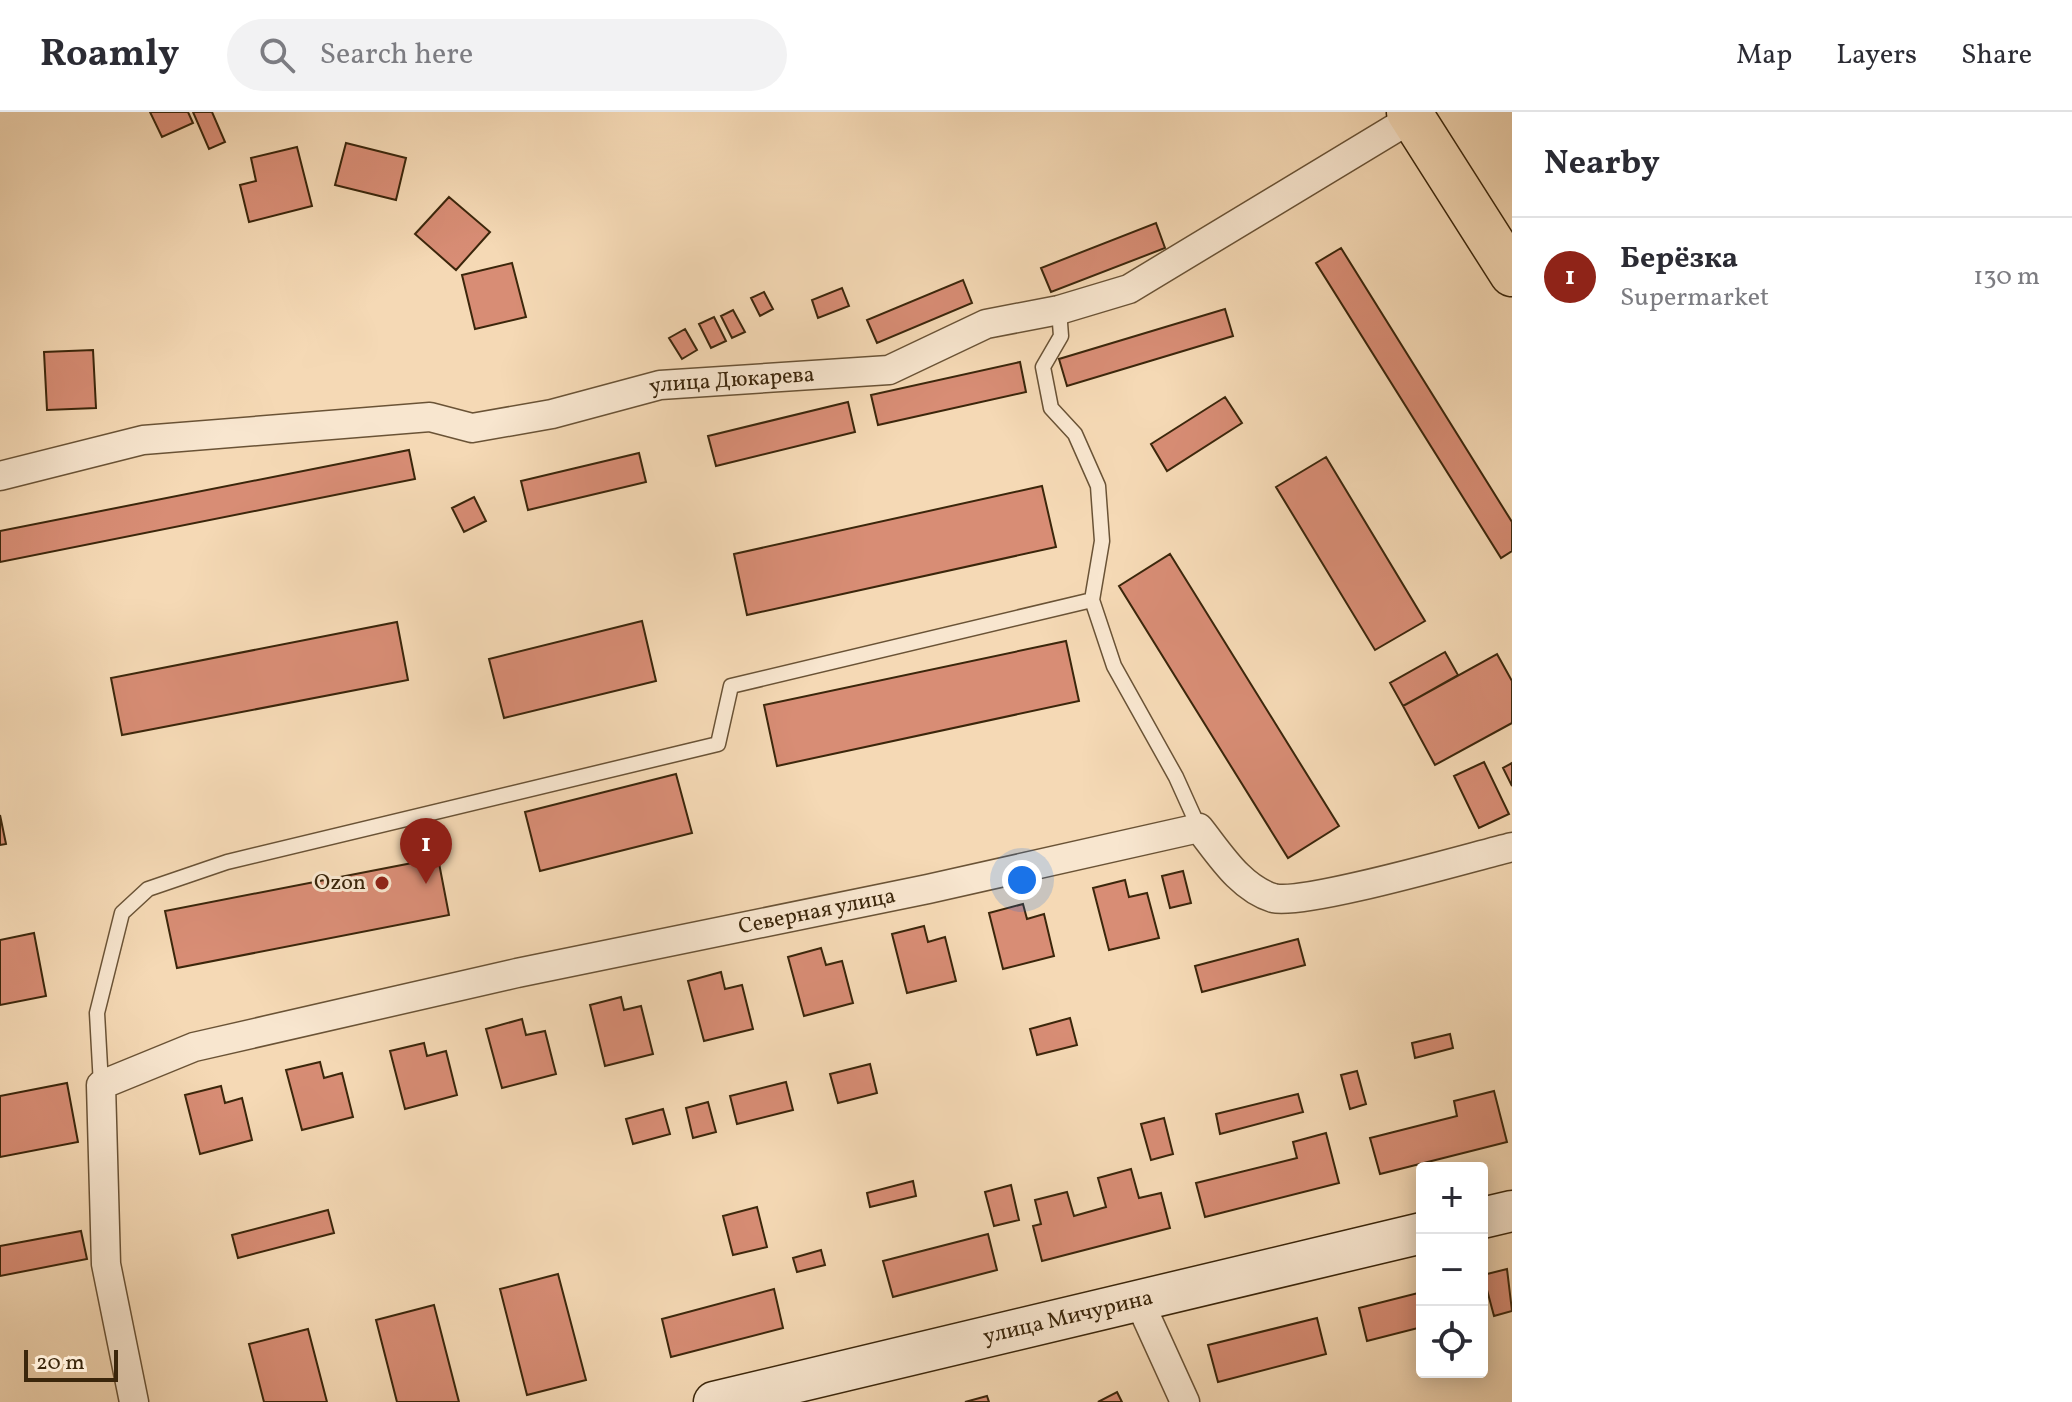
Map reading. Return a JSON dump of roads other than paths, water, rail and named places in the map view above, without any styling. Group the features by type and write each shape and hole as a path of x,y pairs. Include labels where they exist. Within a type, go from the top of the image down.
{"main road":[{"path":"1410,115 1512,274"}],"street":[{"name":"улица Дюкарева","path":"0,476 143,440 430,417 472,428 552,414 660,385 889,370 986,324 1059,310 1129,289 1410,115"},
{"path":"1199,828 1240,879 1275,898 1326,893 1512,847"},
{"name":"Северная улица","path":"101,1085 194,1047 517,973 928,889 1199,828"},
{"path":"101,1085 106,1264 134,1402"},
{"path":"1488,1217 1512,1211"},
{"name":"улица Мичурина","path":"714,1402 1418,1234"},
{"path":"1139,1301 1185,1402"}],"lane":[{"path":"1059,310 1061,336 1043,367 1051,408 1075,434 1098,486 1102,541 1092,600 1114,666 1176,777 1199,828"},
{"path":"101,1085 97,1013 108,967 122,913 148,889 227,862 718,744 731,686 1092,600"}],"place":[{"name":"Ozon","path":"382,883"},
{"name":"Берёзка","path":"426,884"}]}
